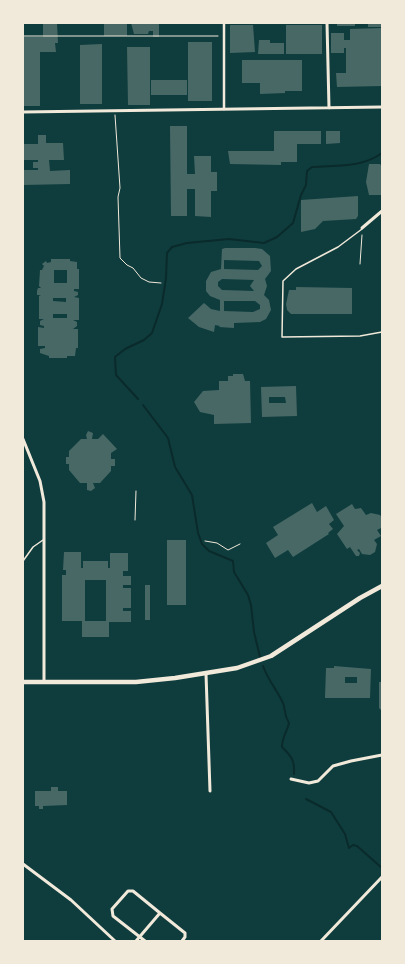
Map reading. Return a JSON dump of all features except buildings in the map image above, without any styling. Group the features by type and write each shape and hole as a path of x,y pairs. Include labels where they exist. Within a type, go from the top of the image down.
{"main road":[{"path":"23,682 136,682 206,674 237,668 271,656 360,598 382,586"}],"street":[{"path":"224,23 224,109"},
{"path":"327,23 329,108"},
{"path":"23,112 382,107"},
{"path":"362,228 382,211"},
{"path":"23,439 43,491 44,682"},
{"path":"206,674 210,791"},
{"path":"291,779 309,782 318,781 333,766 382,755"},
{"path":"23,864 70,900 115,941"},
{"path":"321,941 382,877"},
{"path":"145,941 113,916 112,909 128,891 133,891 185,933 185,937 182,941"},
{"path":"136,941 160,912"}],"lane":[{"path":"362,228 338,247 296,269 283,281 282,337 360,336 382,332"},
{"path":"23,561 33,547 44,539"}],"path":[{"path":"23,36 224,36"},
{"path":"115,111 120,184 118,197 120,258 141,278 149,282 161,283"},
{"path":"360,264 362,228"},
{"path":"135,520 136,491"},
{"path":"205,541 217,543 228,550 240,544"}],"waterway":[{"path":"138,399 116,375 115,357 125,349 144,340 152,333 162,304 166,278 167,253 172,247 187,243 229,239 264,243 277,237 293,223 301,195 306,185 307,171 312,167 348,165 366,161 382,153"},
{"path":"143,405 168,438 175,467 192,495 198,533 202,544 209,551 233,561 234,572 248,595 251,605 254,632 260,657"},
{"path":"263,666 267,676 283,703 289,723 282,747 292,759 294,774"},
{"path":"306,799 331,812 345,834 349,848 353,845 357,846 382,868"}]}
